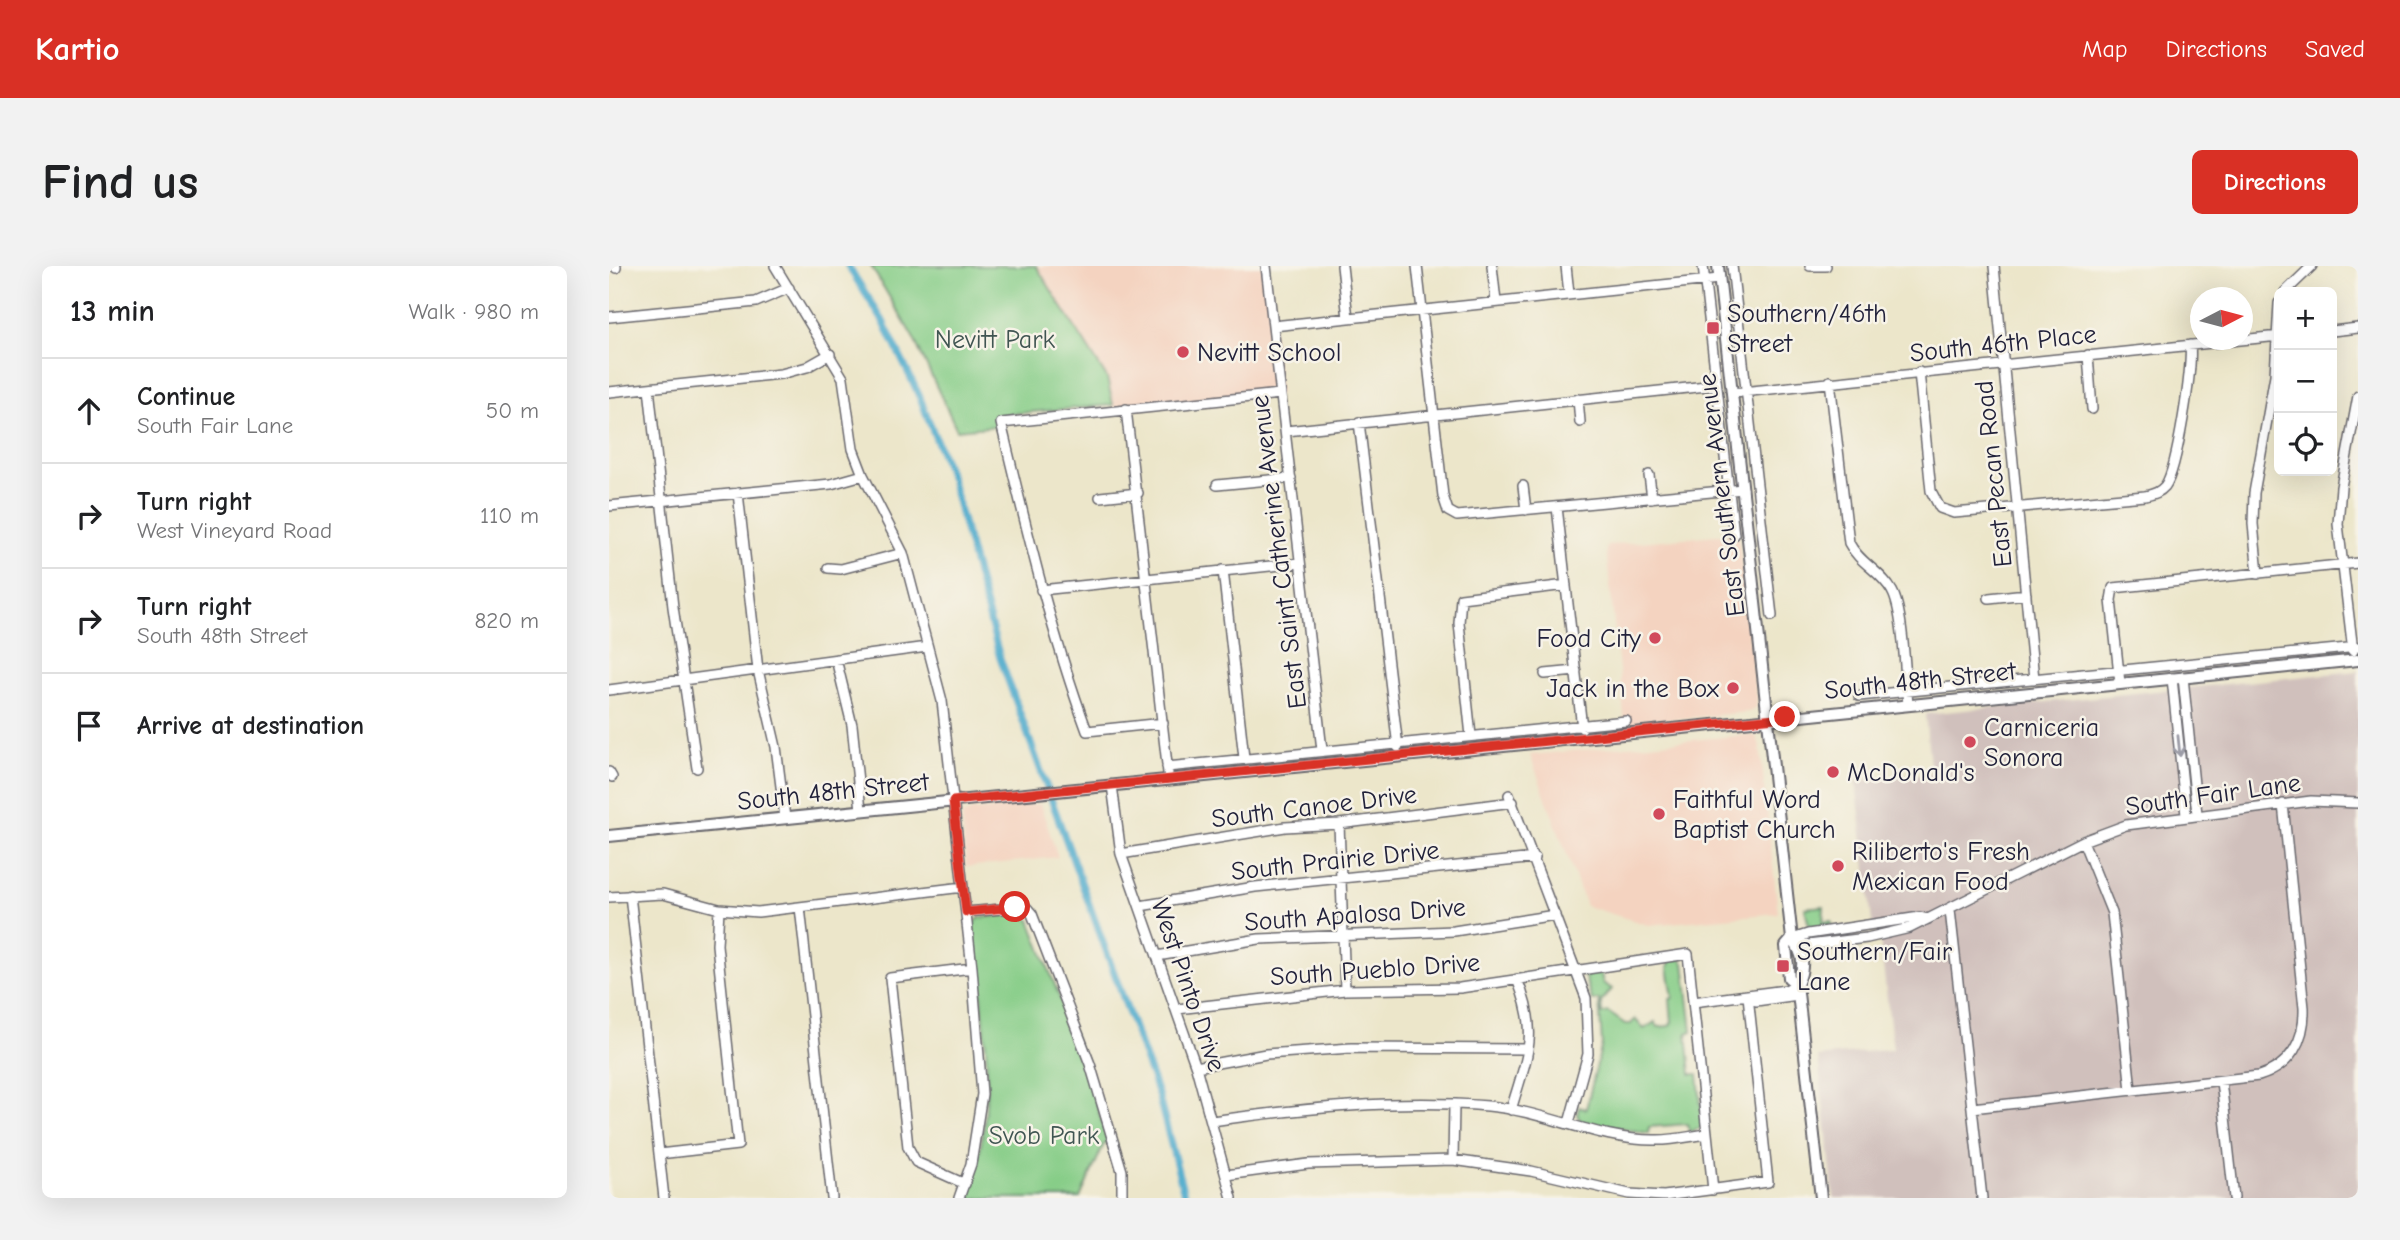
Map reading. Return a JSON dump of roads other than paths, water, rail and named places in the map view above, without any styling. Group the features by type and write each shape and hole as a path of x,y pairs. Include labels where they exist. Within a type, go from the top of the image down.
{"main road":[{"name":"East Southern Avenue","path":"1718,266 1792,939"},
{"name":"South 48th Street","path":"609,836 2356,660"},
{"path":"1798,990 1788,972 1786,946 1792,939 1801,950 1803,971 1798,990 1821,1198"}],"street":[{"path":"775,266 843,379 852,440 863,475 902,553 944,717 972,968 982,1094 979,1126 959,1198"},
{"name":"East Saint Catherine Avenue","path":"1266,266 1322,750"},
{"path":"1342,266 1348,318"},
{"path":"1417,266 1443,495 1448,511 1457,516 1743,489"},
{"path":"1492,266 1496,302"},
{"path":"1566,266 1570,295"},
{"name":"East Southern Avenue","path":"1703,266 1734,535"},
{"name":"East Southern Avenue","path":"1733,266 1772,616"},
{"path":"1810,266 1826,266"},
{"name":"East Pecan Road","path":"1994,266 2034,679"},
{"path":"2290,287 2312,266"},
{"path":"1273,327 1719,279"},
{"path":"609,317 756,302 789,288"},
{"path":"2337,330 2358,328"},
{"name":"South 46th Place","path":"2253,339 2274,336"},
{"path":"1919,372 1931,491 1940,508 1954,513 2145,496 2159,492 2171,473 2189,376 2190,345"},
{"name":"South 46th Place","path":"1732,393 2190,345"},
{"path":"2258,574 2253,524 2255,493 2277,350"},
{"path":"609,392 781,374 807,367 830,354"},
{"path":"2088,355 2092,409"},
{"path":"1831,381 1849,542 1860,560 1887,584 1896,599 1907,704"},
{"path":"1286,431 1716,385"},
{"path":"649,388 697,768"},
{"path":"1163,723 1087,731 1041,590 1000,423 1280,394"},
{"path":"2356,660 2338,524 2340,487 2358,396"},
{"path":"1578,399 1580,422"},
{"path":"1126,409 1169,780"},
{"path":"1359,422 1399,756"},
{"path":"609,506 831,484 863,475"},
{"path":"1649,475 1652,498"},
{"path":"1217,485 1291,478"},
{"path":"1523,486 1526,510"},
{"path":"738,493 758,670 776,747 785,818"},
{"path":"1100,497 1137,493"},
{"path":"1557,507 1583,738"},
{"path":"828,568 841,569 902,553"},
{"path":"1041,590 1300,563"},
{"path":"2120,683 2113,588 2358,563"},
{"path":"1223,570 1244,758"},
{"path":"1471,736 1459,623 1461,597 1566,584"},
{"path":"1989,598 2026,594"},
{"path":"609,690 927,647"},
{"name":"South 48th Street","path":"1859,696 2355,647"},
{"path":"837,659 852,725 861,810"},
{"path":"1545,674 1576,671"},
{"path":"2178,678 2197,814"},
{"path":"2178,678 2186,816"},
{"path":"1167,767 1626,721"},
{"name":"West Pinto Drive","path":"1112,785 1121,854 1196,1067 1232,1198"},
{"name":"South Canoe Drive","path":"1121,854 1285,827 1339,824 1511,798 1535,858"},
{"name":"South Fair Lane","path":"1792,939 1808,945 1858,940 1910,928 2083,841 2126,825 2320,800 2358,803"},
{"path":"1972,1108 2221,1081 2269,1073 2293,1054 2303,1032 2304,1008 2283,804"},
{"path":"1339,824 1345,990"},
{"path":"2083,841 2112,913 2131,1090"},
{"path":"1535,858 1586,998 1588,1054 1569,1123"},
{"name":"South Prairie Drive","path":"1140,906 1255,887 1535,858"},
{"path":"609,897 663,894 719,909 758,912 963,887"},
{"path":"697,901 702,889"},
{"path":"630,895 664,1198"},
{"path":"800,907 832,1198"},
{"path":"966,912 1026,907 1032,914 1090,1064 1122,1171 1122,1198"},
{"path":"659,1154 738,1145 717,946 719,909"},
{"path":"1949,910 1982,1198"},
{"name":"South Apalosa Drive","path":"1157,956 1259,939 1343,933 1454,931 1555,915"},
{"name":"South Pueblo Drive","path":"1177,1009 1345,990 1460,988 1688,954 1693,1002"},
{"path":"965,1184 916,1162 908,1147 890,978 972,968"},
{"path":"1773,991 1784,982 1788,972"},
{"path":"1511,1110 1532,1030 1527,1003 1517,979"},
{"path":"1713,1191 1693,1002 1798,990"},
{"path":"1748,996 1756,1001 1798,990"},
{"path":"1226,1175 1308,1164 1453,1160 1531,1171 1629,1194 1664,1196 1768,1182 1748,996"},
{"path":"1196,1067 1266,1054 1351,1048 1528,1049"},
{"path":"2221,1081 2234,1198"},
{"path":"1212,1121 1308,1108 1454,1105 1511,1110 1654,1140 1707,1134"},
{"path":"1453,1160 1454,1105"}],"waterway":[{"path":"848,266 883,321 919,395 951,478 1000,658 1158,1094 1185,1198"}],"place":[{"name":"Southern/46th Street","path":"1713,328"},
{"name":"Nevitt School","path":"1183,352"},
{"name":"Food City","path":"1655,638"},
{"name":"Jack in the Box","path":"1733,688"},
{"name":"Carniceria Sonora","path":"1970,742"},
{"name":"McDonald's","path":"1833,772"},
{"name":"Faithful Word Baptist Church","path":"1659,814"},
{"name":"Riliberto's Fresh Mexican Food","path":"1838,866"},
{"name":"Southern/Fair Lane","path":"1783,966"}],"park label":[{"name":"Nevitt Park","path":"995,339"},
{"name":"Svob Park","path":"1044,1135"}]}
